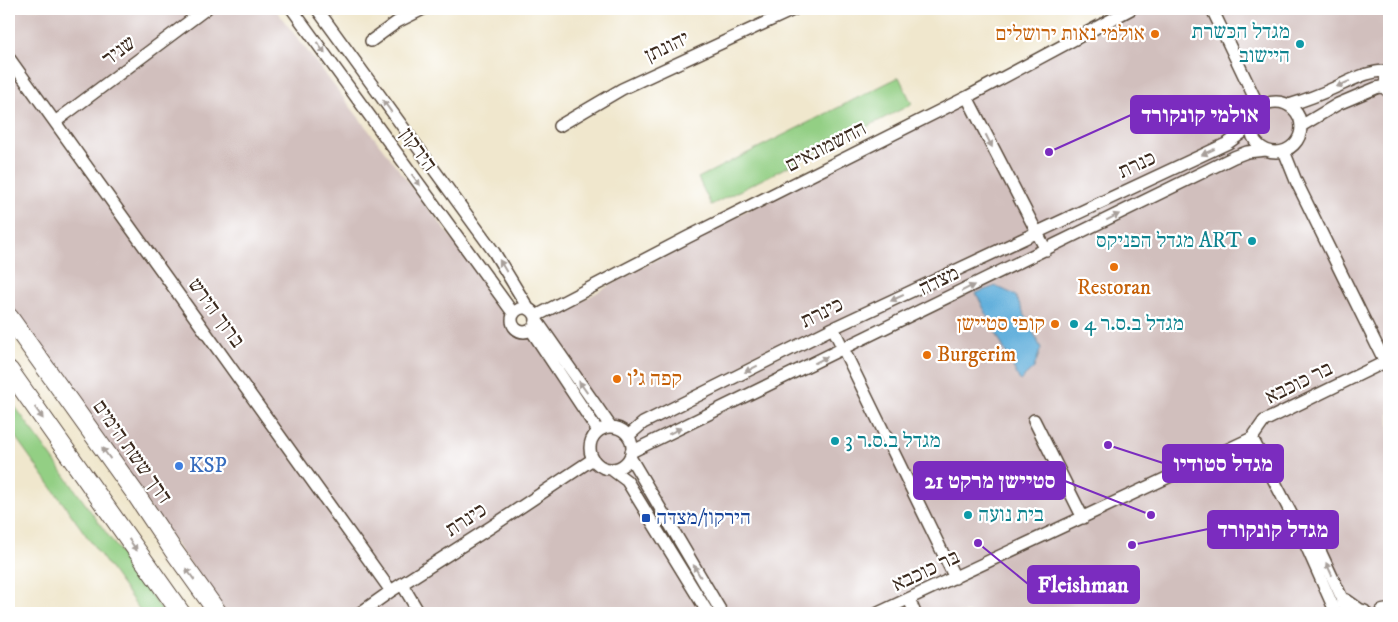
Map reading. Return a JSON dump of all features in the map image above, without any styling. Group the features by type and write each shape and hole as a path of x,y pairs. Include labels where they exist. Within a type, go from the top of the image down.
{"main road":[{"name":"דרך ששת הימים","path":"9,317 135,492 218,613"},
{"path":"9,370 181,613"},
{"path":"1343,610 1364,613"},
{"path":"1383,613 1389,613"}],"street":[{"name":"שניר","path":"55,122 206,9"},
{"name":"הירקון","path":"292,9 514,313"},
{"name":"הירקון","path":"316,9 494,252 528,308"},
{"path":"371,41 397,22 423,9"},
{"name":"יהונתן","path":"560,126 622,89 795,9"},
{"name":"החשמונאים","path":"534,322 688,237 967,97 1131,9"},
{"path":"1212,9 1259,107"},
{"name":"ברוך הירש","path":"9,58 391,591"},
{"path":"1289,105 1320,94 1370,72 1389,80"},
{"path":"1301,126 1338,104 1376,88 1389,80"},
{"path":"967,97 1046,250"},
{"path":"1274,101 1289,105 1298,114 1301,126 1300,134 1296,141 1284,151 1266,150 1256,142 1252,135 1250,128 1251,120 1259,107 1266,103 1274,101"},
{"name":"כנרת","path":"1036,233 1228,143 1250,128"},
{"name":"מצדה","path":"631,455 1234,157 1247,152 1266,150"},
{"path":"1284,151 1296,181 1387,361"},
{"name":"כינרת","path":"628,436 643,423 833,328 1036,233"},
{"path":"534,322 523,332 516,328 512,321 514,313 520,308 532,310 534,322 598,431"},
{"path":"534,322 611,427"},
{"path":"833,328 956,578"},
{"name":"בר כוכבא","path":"878,613 1252,438 1264,421 1387,361"},
{"path":"1034,420 1082,518"},
{"path":"631,455 622,466 612,469 601,467 592,459 590,454 590,444 594,434 611,427 619,429 628,436 631,455 722,613"},
{"path":"1252,438 1296,523 1321,553 1343,610"},
{"name":"כינרת","path":"360,613 592,459"},
{"path":"612,469 627,481 708,613"},
{"path":"402,584 419,613"},
{"path":"909,599 915,613"}],"shaded area":[{"path":"9,9 275,9 461,250 520,335 724,222 1138,9 1389,9 1389,613 225,613 9,311"}],"green space":[{"path":"899,77 912,104 711,205 698,178"},
{"path":"9,398 164,613 142,613 9,428"}],"water":[{"path":"996,286 1015,295 1041,348 1034,368 1020,381 976,293"}],"place":[{"name":"אולמי נאות ירושלים","path":"1155,34"},
{"name":"מגדל הכשרת היישוב","path":"1300,44"},
{"name":"אולמי קונקורד","path":"1049,152"},
{"name":"מגדל הפניקס ART","path":"1252,241"},
{"name":"Restoran","path":"1114,267"},
{"name":"קופי סטיישן","path":"1055,324"},
{"name":"מגדל ב.ס.ר 4","path":"1074,324"},
{"name":"Burgerim","path":"927,355"},
{"name":"קפה ג'ו","path":"617,379"},
{"name":"מגדל ב.ס.ר 3","path":"835,441"},
{"name":"מגדל סטודיו","path":"1108,445"},
{"name":"KSP","path":"179,466"},
{"name":"בית נועה","path":"968,515"},
{"name":"סטיישן מרקט 21","path":"1151,515"},
{"name":"הירקון/מצדה","path":"646,518"},
{"name":"Fleishman","path":"978,543"},
{"name":"מגדל קונקורד","path":"1132,545"}]}
